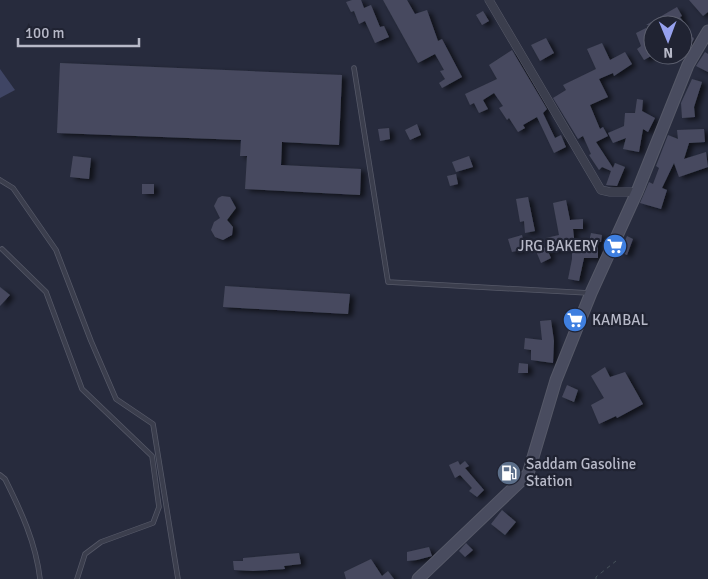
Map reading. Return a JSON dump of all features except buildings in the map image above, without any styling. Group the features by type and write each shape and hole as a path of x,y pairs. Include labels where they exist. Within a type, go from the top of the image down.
{"main road":[{"path":"418,579 528,474 556,380 591,293 637,192 688,65 708,31"}],"street":[{"path":"489,0 601,190 637,192"}],"lane":[{"path":"354,68 388,282 591,293"},
{"path":"0,180 13,188 56,250 91,341 116,399 153,424 178,579"},
{"path":"2,249 46,292 82,389 152,456 159,507 153,523 101,542 84,554 77,579"},
{"path":"0,475 5,479 24,517 38,565 40,579"}],"path":[{"path":"596,579 596,576 616,561"}],"water":[{"path":"0,69 15,90 0,98"}],"place":[{"name":"JRG BAKERY","path":"615,246"},
{"name":"KAMBAL","path":"575,320"},
{"name":"Saddam Gasoline Station","path":"509,473"}]}
